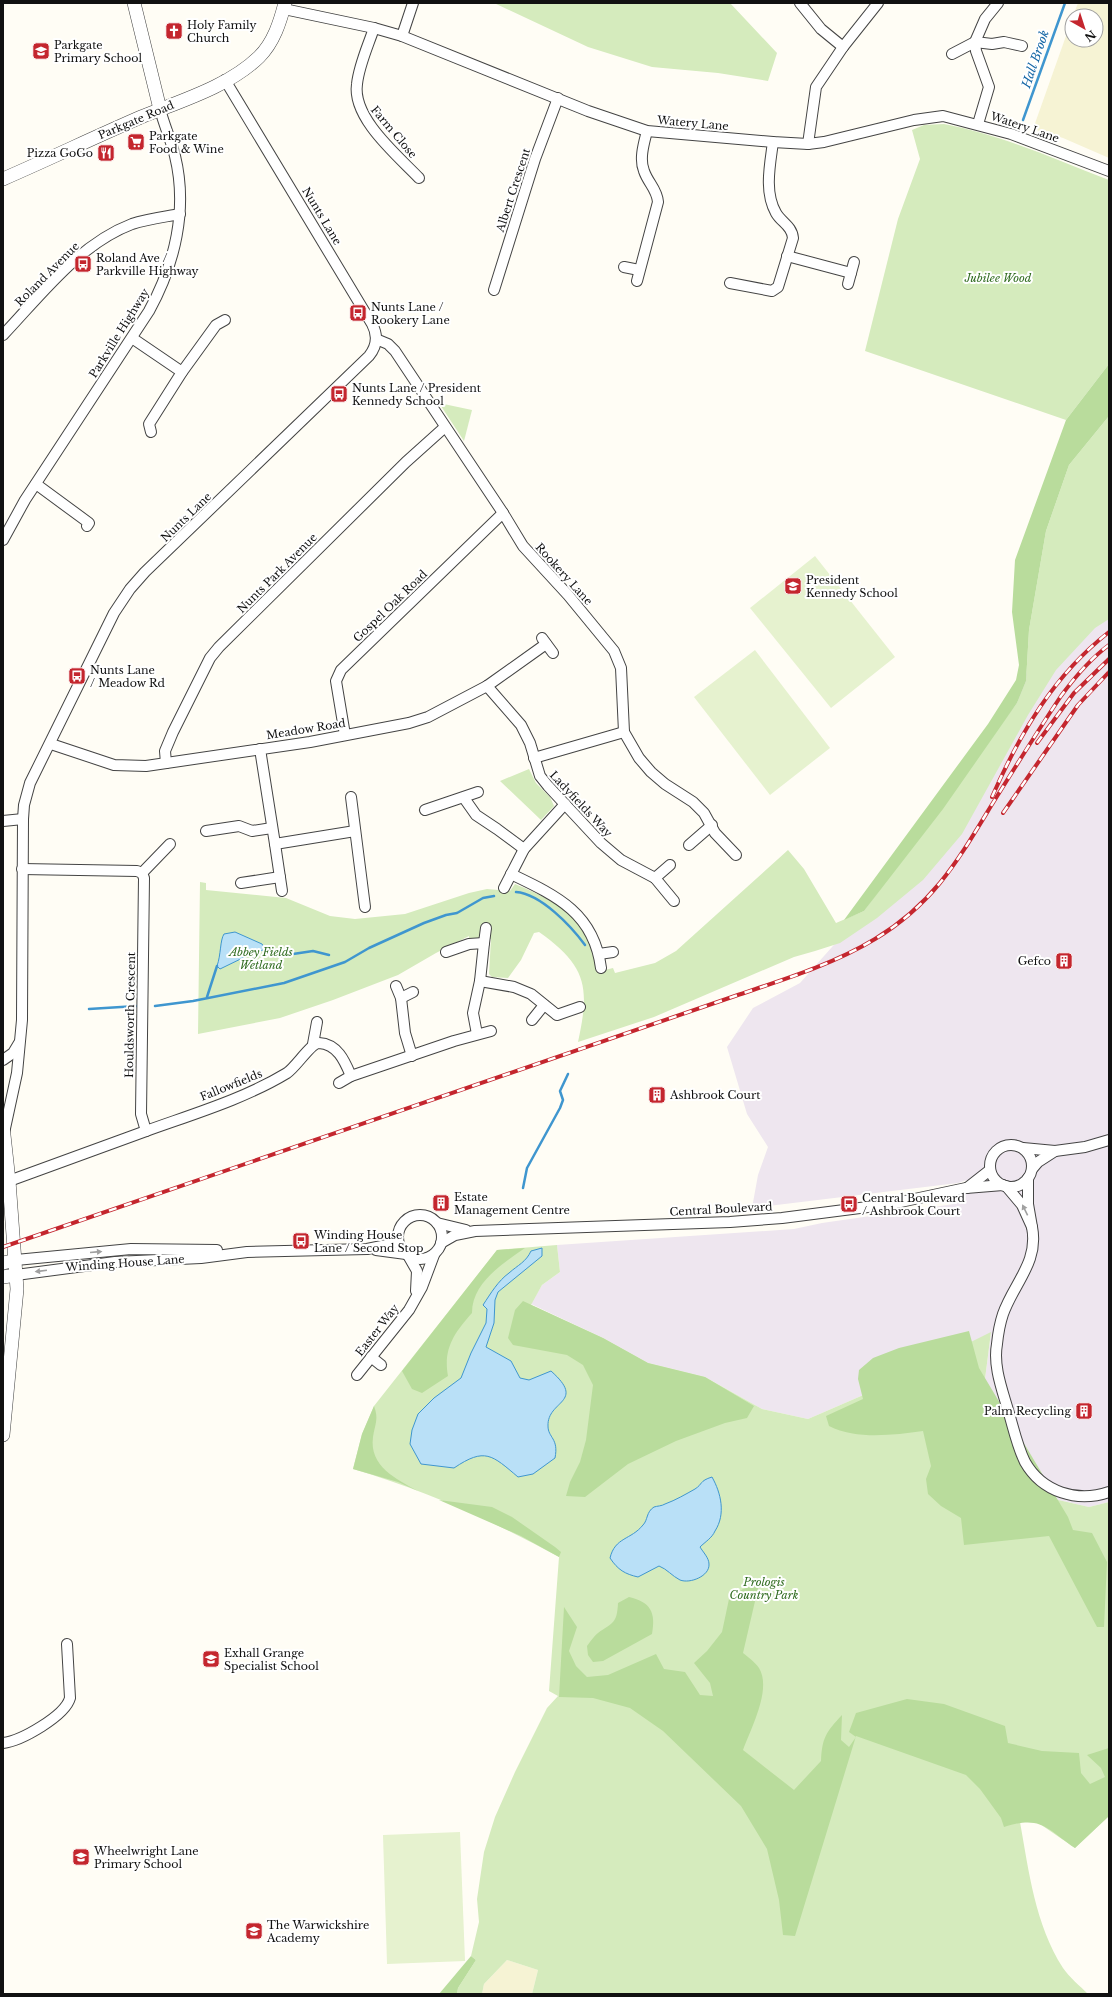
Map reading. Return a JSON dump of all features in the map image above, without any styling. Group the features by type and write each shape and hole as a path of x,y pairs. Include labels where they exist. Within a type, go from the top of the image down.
{"street":[{"path":"134,3 160,109"},
{"path":"402,36 413,3"},
{"path":"800,3 821,29 843,47"},
{"path":"808,144 816,87 843,47 878,3"},
{"path":"978,124 989,87 976,51 975,42 985,19 998,3"},
{"name":"Parkgate Road","path":"3,179 225,80 251,64 263,52 278,26 285,6"},
{"name":"Watery Lane","path":"285,6 402,36 632,127 647,131 808,144 837,139 936,116 950,117 1012,134 1109,171"},
{"name":"Farm Close","path":"374,28 357,83 356,91 361,111 369,124 419,178"},
{"path":"952,54 975,42 992,44 1004,42 1022,46"},
{"name":"Nunts Lane","path":"4,1130 17,1073 21,1036 23,953 23,819 27,790 51,744 107,627 130,590 145,572 369,356 373,351 376,339 372,324 225,80"},
{"name":"Albert Crescent","path":"494,290 535,159 558,98"},
{"name":"Parkville Highway","path":"3,540 36,484 132,338 158,295 165,278 175,246 180,214 178,169 160,109"},
{"path":"637,281 658,202 654,187 642,166 647,131"},
{"path":"730,283 774,290 778,287 793,234 788,226 777,215 772,203 769,174 773,142"},
{"name":"Roland Avenue","path":"3,335 74,262 100,241 133,224 180,214"},
{"path":"787,256 851,273"},
{"path":"848,284 854,262"},
{"path":"624,267 639,270"},
{"path":"151,432 149,424 182,372 216,325 225,320"},
{"path":"132,338 182,372"},
{"name":"Rookery Lane","path":"376,339 388,344 394,351 503,513 523,546 568,595 614,651 622,668 624,732 639,758 651,772 693,802 704,813 712,825 715,833 736,855"},
{"name":"Nunts Park Avenue","path":"166,763 165,751 173,732 210,658 219,647 406,462 445,427"},
{"path":"36,484 89,523"},
{"name":"Gospel Oak Road","path":"345,735 336,681 341,670 503,513"},
{"name":"Meadow Road","path":"51,744 114,765 146,766 345,735 428,717 487,686 544,641 552,653"},
{"name":"Ladyfields Way","path":"487,686 521,725 530,743 540,776 606,847 621,860 655,878 674,900"},
{"path":"534,758 624,732"},
{"path":"260,749 282,891"},
{"path":"425,810 478,792"},
{"path":"351,796 365,907"},
{"path":"464,798 476,815 524,849"},
{"path":"504,887 524,849 565,804"},
{"path":"3,821 23,819"},
{"path":"689,846 712,825"},
{"path":"206,831 239,826 252,831 272,828"},
{"path":"275,844 355,831"},
{"path":"22,868 137,871 142,873 170,844"},
{"path":"655,878 670,865"},
{"name":"Houldsworth Crescent","path":"142,873 144,878 141,1114 146,1131"},
{"path":"511,874 551,893 576,912 592,933 599,954 601,968"},
{"path":"241,883 280,878"},
{"path":"477,1034 473,1013 480,981 486,928"},
{"path":"446,952 469,944 484,943"},
{"path":"599,954 613,952"},
{"path":"480,981 514,987 531,994 557,1015 580,1007"},
{"path":"396,986 402,998 405,1033 412,1056"},
{"path":"402,998 413,992"},
{"path":"532,1020 544,1004"},
{"name":"Fallowfields","path":"146,1131 250,1092 289,1071 298,1063 313,1044 317,1022"},
{"path":"339,1083 351,1076 477,1034 491,1031"},
{"name":"Nunts Lane","path":"3,1060 16,1050 21,1036"},
{"path":"313,1044 323,1044 336,1050 344,1060 351,1076"},
{"path":"3,1435 16,1303 16,1274 9,1261 9,1181 4,1130"},
{"path":"9,1181 146,1131"},
{"path":"1032,1227 1022,1204 1004,1186 993,1178 990,1170 991,1160 994,1154 1002,1147 1013,1145 1023,1148 1055,1151 1085,1147 1109,1140"},
{"path":"1023,1148 1030,1156 1028,1204 1035,1239 1033,1253 1003,1314 996,1346 999,1379 1025,1461 1045,1485 1080,1498 1097,1496 1109,1492"},
{"path":"1004,1186 1019,1185 1030,1174 1038,1162 1055,1151"},
{"name":"Central Boulevard","path":"966,1188 990,1170"},
{"name":"Central Boulevard","path":"437,1223 450,1228 475,1231 730,1222 782,1218 891,1204 966,1188 1004,1186"},
{"path":"427,1216 437,1223 442,1232 441,1243 434,1255 423,1259 408,1255 400,1247 398,1234 404,1222 413,1217 427,1216"},
{"name":"Central Boulevard","path":"441,1243 455,1235 475,1231"},
{"name":"Winding House Lane","path":"367,1249 387,1245 394,1241 398,1234"},
{"name":"Winding House Lane","path":"9,1261 131,1249 247,1252 367,1249 408,1255"},
{"name":"Winding House Lane","path":"3,1277 16,1274 116,1262 201,1258 247,1252"},
{"name":"Easter Way","path":"408,1255 417,1271 418,1278 415,1299"},
{"name":"Easter Way","path":"358,1374 390,1334 415,1299 422,1287 434,1255"},
{"path":"371,1357 381,1365"},
{"path":"3,1743 21,1739 59,1713 69,1704 70,1698 64,1650"}],"shaded area":[{"path":"1078,3 1109,3 1109,158 1063,138 1033,129 1064,42 1064,48 1104,48 1104,8 1076,8"},
{"path":"1109,416 1109,1502 1089,1507 1054,1499 985,1379 991,1333 868,1393 808,1419 762,1409 705,1377 648,1363 603,1338 531,1304 542,1285 560,1272 557,1245 794,1229 822,1223 954,1204 967,1180 958,1183 752,1208 758,1175 768,1147 747,1114 727,1047 753,1008 800,983 864,911 1017,703"},
{"path":"507,1960 538,1970 532,1994 482,1994 484,1984"}],"green space":[{"path":"494,3 730,3 777,53 768,81 718,73 652,67 588,47"},
{"name":"Jubilee Wood","path":"944,124 987,134 1109,180 1109,364 1066,420 865,351 898,219 920,159 912,130 924,125"},
{"path":"1109,364 1109,416 1069,465 1046,531 1029,630 1026,681 1017,703 943,809 864,911 844,920 988,724 1016,680 1019,665 1012,612 1015,560 1066,420"},
{"path":"439,403 472,410 464,441"},
{"name":"Abbey Fields Wetland","path":"1109,416 1109,619 1095,628 1056,670 1028,715 962,834 923,880 877,918 840,943 794,957 654,1017 578,1042 584,1006 584,992 581,979 576,967 555,944 539,932 534,933 521,960 508,978 492,977 489,974 491,939 469,938 469,936 398,975 333,1000 280,1018 198,1034 200,882 206,883 206,890 286,898 330,916 355,919 405,914 469,893 487,889 510,891 515,884 552,902 576,920 585,933 590,944 597,972 613,968 615,973 655,963 676,951 788,850 804,869 836,923 864,911 1017,703 1026,681 1029,630 1046,531 1069,465"},
{"path":"815,556 895,657 831,708 750,608"},
{"path":"755,650 830,748 770,795 694,697"},
{"path":"529,769 536,783 550,797 554,806 541,820 500,781"},
{"name":"Prologis Country Park","path":"557,1245 560,1272 542,1285 531,1305 603,1338 648,1363 705,1377 762,1409 808,1419 868,1393 991,1332 985,1379 1054,1499 1089,1507 1109,1502 1109,1816 1075,1848 1037,1822 1020,1822 1034,1897 1046,1934 1053,1951 1063,1968 1088,1994 532,1994 538,1970 507,1960 484,1984 482,1994 457,1994 458,1988 476,1960 471,1956 479,1922 477,1899 484,1852 495,1817 515,1772 547,1708 558,1696 549,1691 559,1557 458,1507 380,1477 353,1469 362,1434 374,1406 497,1250"},
{"path":"525,1248 490,1275 477,1292 473,1302 472,1313 460,1327 451,1342 447,1358 448,1376 422,1393 412,1389 402,1371 497,1250"},
{"path":"523,1301 603,1338 648,1363 705,1377 754,1406 747,1418 725,1423 676,1441 628,1464 585,1497 566,1496 570,1482 580,1462 586,1440 593,1385 583,1365 567,1355 513,1345 508,1338 515,1310"},
{"path":"969,1331 979,1368 1068,1517 1073,1530 1092,1533 1107,1562 1104,1627 1097,1627 1049,1536 964,1545 961,1518 941,1506 928,1494 926,1479 931,1466 923,1431 887,1435 863,1435 829,1426 826,1416 863,1399 858,1379 859,1370 873,1358 899,1348"},
{"path":"374,1406 376,1425 373,1437 373,1447 375,1456 380,1464 393,1476 418,1491 398,1482 353,1469 362,1434"},
{"path":"439,1500 492,1507 512,1517 555,1547 561,1552 559,1557 521,1536"},
{"path":"759,1584 743,1653 759,1668 763,1687 759,1709 743,1750 794,1790 821,1761 822,1746 826,1736 832,1726 842,1715 841,1740 849,1747 855,1738 795,1936 783,1935 779,1900 767,1849 741,1806 663,1731 630,1708 593,1698 559,1697 564,1607 577,1627 569,1651 576,1666 587,1677 608,1675 656,1654 664,1669 685,1672 700,1695 713,1696 710,1683 694,1663 707,1651 722,1632 729,1599 743,1589"},
{"path":"629,1597 647,1605 652,1614 652,1634 603,1661 593,1662 588,1655 587,1646 597,1634 613,1622 617,1615 618,1603"},
{"path":"907,1699 944,1704 1005,1726 1008,1743 1042,1751 1079,1753 1081,1773 1090,1784 1105,1777 1101,1768 1087,1755 1109,1748 1109,1816 1075,1848 1050,1829 1035,1823 1027,1822 1004,1827 1001,1818 980,1789 966,1775 856,1737 849,1732 856,1713"},
{"path":"460,1832 465,1961 387,1964 383,1835"},
{"path":"471,1956 476,1960 458,1988 457,1994 439,1994"}],"water":[{"path":"235,932 262,944 264,950 255,952 220,969 217,966 224,934"},
{"path":"542,1248 542,1256 498,1292 495,1300 494,1323 486,1347 511,1361 520,1378 529,1380 551,1371 561,1381 566,1389 566,1396 563,1401 549,1417 548,1430 556,1446 555,1458 533,1474 518,1477 501,1463 488,1456 473,1457 454,1468 421,1464 410,1444 412,1430 418,1414 434,1398 461,1378 471,1353 486,1323 487,1309 483,1305 495,1288 505,1276 524,1261 531,1251"},
{"path":"712,1477 720,1497 721,1511 714,1533 700,1547 709,1562 708,1568 703,1575 694,1580 684,1581 680,1580 659,1566 638,1577 626,1573 616,1566 610,1558 612,1551 619,1542 633,1534 643,1525 651,1509 681,1497 695,1489 703,1481"}],"waterway":[{"name":"Hall Brook","path":"1023,120 1065,3"},
{"path":"516,892 535,898 555,912 564,920 585,945"},
{"path":"155,1006 193,1001 284,983 345,962 369,948 424,923 446,915 457,913 483,898 494,896"},
{"path":"264,949 293,954 313,951 329,955"},
{"path":"207,997 217,966"},
{"path":"89,1009 137,1006"},
{"path":"523,1188 527,1168 560,1108 563,1100 560,1091 568,1074"}],"railway":[{"path":"992,797 1014,750 1040,707 1071,667 1109,632"},
{"path":"3,1247 789,978 842,957 859,948 895,926 913,911 942,880 967,845 1061,696 1095,656 1109,645"},
{"path":"1037,743 1074,693 1109,659"},
{"path":"1003,813 1078,705 1109,672"}],"place":[{"name":"Holy Family Church","path":"174,31"},
{"name":"Parkgate Primary School","path":"41,51"},
{"name":"Parkgate Food & Wine","path":"136,142"},
{"name":"Pizza GoGo","path":"106,153"},
{"name":"Roland Ave / Parkville Highway","path":"83,264"},
{"name":"Nunts Lane / Rookery Lane","path":"358,313"},
{"name":"Nunts Lane / President Kennedy School","path":"339,394"},
{"name":"President Kennedy School","path":"793,586"},
{"name":"Nunts Lane / Meadow Rd","path":"77,676"},
{"name":"Gefco","path":"1064,961"},
{"name":"Ashbrook Court","path":"657,1095"},
{"name":"Estate Management Centre","path":"441,1203"},
{"name":"Central Boulevard / Ashbrook Court","path":"849,1204"},
{"name":"Winding House Lane / Second Stop","path":"301,1241"},
{"name":"Palm Recycling","path":"1084,1411"},
{"name":"Exhall Grange Specialist School","path":"211,1659"},
{"name":"Wheelwright Lane Primary School","path":"81,1857"},
{"name":"The Warwickshire Academy","path":"254,1931"}]}
